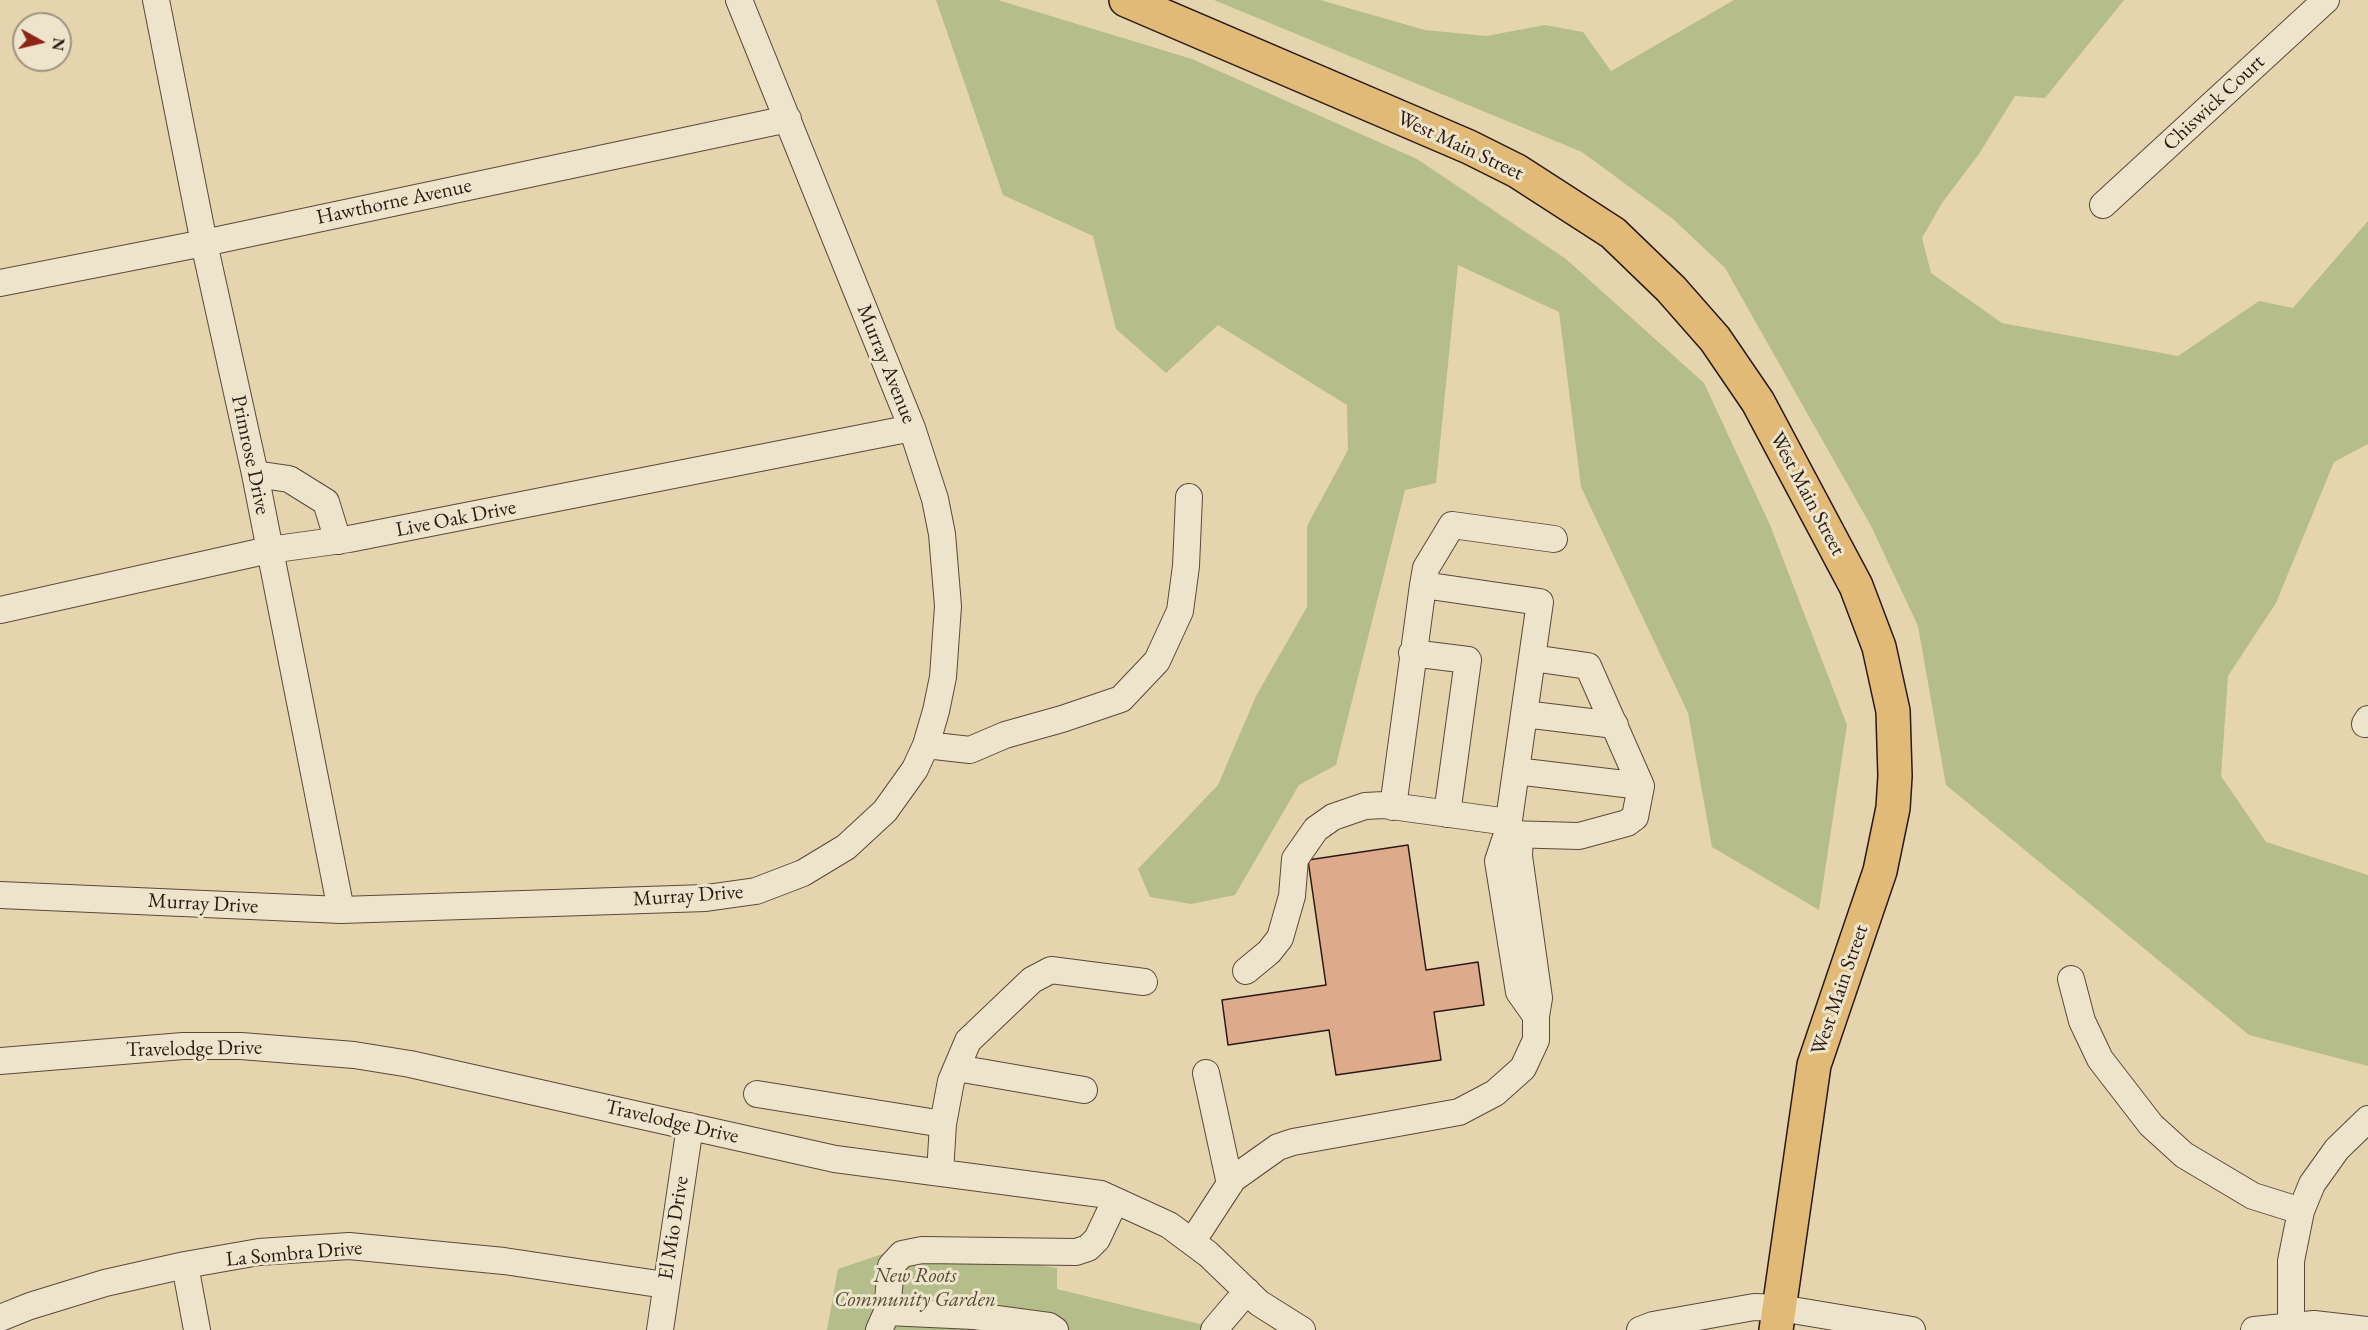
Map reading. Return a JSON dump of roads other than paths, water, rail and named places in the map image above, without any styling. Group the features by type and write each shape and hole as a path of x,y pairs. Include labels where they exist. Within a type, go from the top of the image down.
{"main road":[{"name":"West Main Street","path":"1126,0 1469,147 1517,171 1613,232 1671,289 1715,339 1752,393 1856,586 1879,647 1893,711 1895,776 1893,808 1880,872 1814,1065 1778,1319"}],"street":[{"name":"Primrose Drive","path":"156,0 204,243 255,474 341,910"},
{"name":"Murray Avenue","path":"739,0 912,428 939,522 948,606 943,676 927,745"},
{"name":"Chiswick Court","path":"2103,205 2326,0"},
{"name":"Hawthorne Avenue","path":"0,283 204,243 788,118"},
{"name":"Live Oak Drive","path":"0,610 269,550 338,541 912,428"},
{"path":"255,474 289,479 326,502 338,541"},
{"path":"927,745 970,750 1005,735 1121,699 1157,661 1180,611 1186,566 1190,496"},
{"path":"1393,807 1412,653 1426,568 1452,525 1554,539"},
{"path":"1192,1242 1230,1184 1278,1147 1293,1142 1450,1114 1478,1103 1495,1093 1523,1068 1536,1040 1536,1016 1520,992 1498,861 1512,830 1516,771 1540,602 1423,585"},
{"path":"1412,653 1468,660 1447,814"},
{"path":"1246,971 1269,952 1280,938 1292,896 1295,859 1316,830 1346,811 1365,806 1393,807 1447,814 1512,830 1579,836 1627,823 1635,817 1641,786 1588,666 1532,658"},
{"path":"1524,714 1615,725"},
{"name":"Murray Drive","path":"0,895 341,910 706,898 756,891 803,873 846,847 866,830 901,791 927,745"},
{"path":"1516,771 1641,786"},
{"path":"940,1173 943,1124 951,1081 968,1041 1032,980 1051,970 1144,982"},
{"path":"2072,979 2082,1021 2100,1059 2151,1125 2184,1155 2253,1196 2301,1211"},
{"name":"Travelodge Drive","path":"0,1060 183,1046 309,1050 410,1064 835,1159 1101,1194 1169,1225 1208,1254 1259,1303 1302,1330"},
{"path":"957,1068 1084,1090"},
{"path":"1206,1073 1230,1184"},
{"path":"757,1094 943,1124"},
{"path":"2291,1326 2291,1261 2301,1211 2312,1184 2324,1166 2337,1149 2368,1119"},
{"name":"El Mio Drive","path":"660,1330 690,1126"},
{"path":"1055,1330 1049,1326 974,1316 883,1321 891,1266 902,1254 922,1250 1076,1252 1088,1248 1097,1239 1115,1201"},
{"name":"La Sombra Drive","path":"0,1318 30,1306 105,1283 185,1265 259,1252 349,1246 504,1261 665,1286"},
{"path":"185,1265 197,1330"},
{"path":"1214,1330 1247,1291"},
{"path":"1640,1330 1653,1325 1754,1307 1778,1319 1904,1329"},
{"path":"2254,1330 2314,1324 2368,1330"}],"park label":[{"name":"New Roots Community Garden","path":"915,1288"}]}
